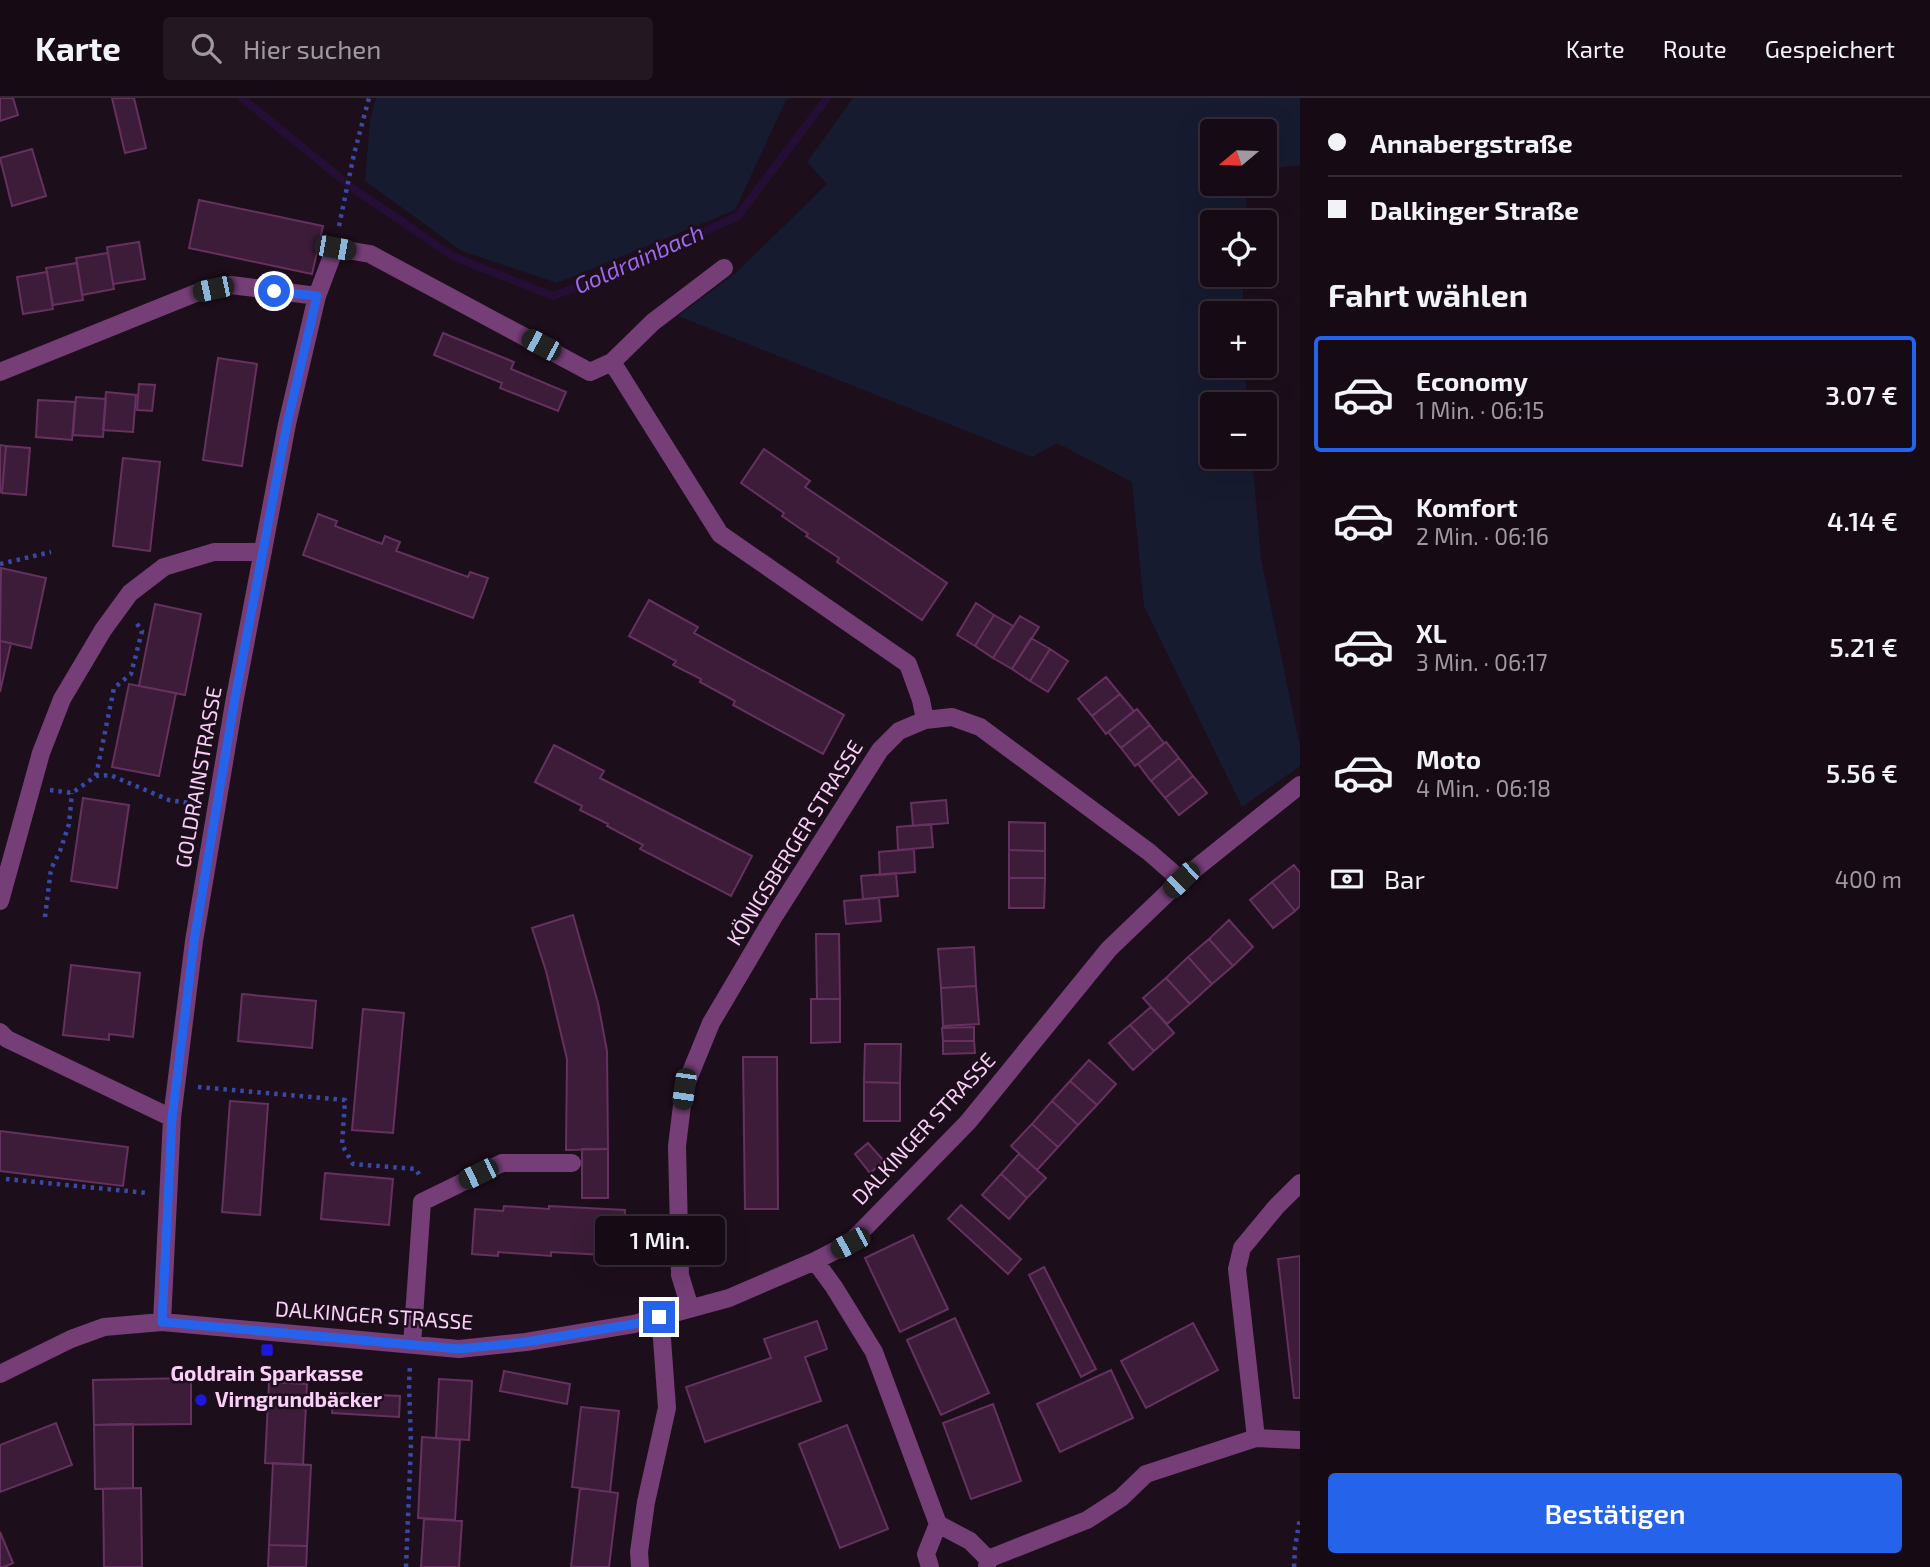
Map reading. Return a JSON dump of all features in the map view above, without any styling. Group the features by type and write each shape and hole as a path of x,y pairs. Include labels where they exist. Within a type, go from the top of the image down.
{"street":[{"name":"GOLDRAINSTRASSE","path":"162,1322 172,1118 194,941 287,424 317,296 335,248 370,254 590,372 612,362"},
{"path":"724,268 653,322 612,362 720,534 908,664 925,720"},
{"path":"1,369 196,293 231,285 317,296"},
{"path":"0,901 41,753 61,699 103,630 130,593 164,567 214,552 263,552"},
{"name":"KÖNIGSBERGER STRASSE","path":"690,1308 680,1275 677,1146 684,1089 711,1023 773,918 880,750 899,731 925,720 952,717 980,727 1149,852 1181,880"},
{"name":"DALKINGER STRASSE","path":"0,1374 71,1339 104,1327 162,1322 459,1349 486,1346 634,1324 729,1298 816,1261 850,1243 968,1122 1109,949 1181,880 1300,786"},
{"path":"0,1032 7,1039 172,1118"},
{"path":"412,1345 422,1202 502,1163 572,1163"},
{"path":"1256,1438 1237,1269 1242,1248 1300,1183"},
{"path":"816,1261 874,1352 938,1524 970,1541 987,1563 1087,1520 1121,1498 1146,1474 1256,1438 1300,1440"},
{"path":"640,1567 639,1552 646,1502 667,1408 659,1317"},
{"path":"930,1567 926,1554 938,1524"}],"path":[{"path":"342,205 369,98"},
{"path":"0,564 51,552"},
{"path":"96,776 114,688 131,674 142,631 123,603"},
{"path":"32,787 72,793 96,776 110,775 169,800 216,807"},
{"path":"45,917 51,869 69,824 72,793"},
{"path":"176,1085 345,1100 342,1145 354,1164 416,1169 431,1198"},
{"path":"6,1179 168,1195"},
{"path":"406,1567 412,1345"},
{"path":"1294,1567 1300,1518"}],"shaded area":[{"path":"376,98 793,98 786,100 735,210 557,283 462,251 365,181 370,120"},
{"path":"853,98 1300,98 1300,165 1278,168 1278,119 1200,119 1200,196 1247,196 1246,210 1200,210 1200,287 1243,287 1243,301 1200,301 1200,378 1245,378 1247,392 1200,392 1200,469 1253,469 1261,559 1300,747 1300,766 1242,807 1144,606 1132,482 1057,443 1032,457 678,316 737,272 827,184 807,162"}],"building":[{"path":"0,98 13,98 18,115 0,121"},
{"path":"112,98 134,98 146,148 125,153"},
{"path":"32,149 46,196 12,206 0,158"},
{"path":"199,200 323,226 312,274 189,248"},
{"path":"139,242 145,279 113,284 107,247"},
{"path":"108,253 114,289 82,295 76,258"},
{"path":"77,263 83,300 53,305 46,268"},
{"path":"47,272 53,309 23,314 17,277"},
{"path":"443,333 514,362 511,369 566,392 558,411 500,388 502,383 434,355"},
{"path":"218,358 257,364 242,466 203,460"},
{"path":"139,384 155,385 152,411 137,410"},
{"path":"106,392 136,395 133,432 103,430"},
{"path":"76,397 106,399 103,437 73,435"},
{"path":"38,400 75,402 72,440 36,437"},
{"path":"0,445 6,446 2,493 0,492"},
{"path":"6,446 30,448 26,495 2,493"},
{"path":"764,449 810,481 805,487 947,583 922,620 837,562 839,558 806,536 808,534 782,516 784,513 741,483"},
{"path":"123,458 160,462 150,551 113,546"},
{"path":"318,514 337,521 335,526 382,544 385,536 400,542 396,551 468,577 470,572 488,578 473,618 303,555"},
{"path":"1,568 46,578 31,648 0,641"},
{"path":"649,600 698,627 694,633 844,715 823,754 733,705 735,701 673,665 676,661 629,636"},
{"path":"976,603 994,615 975,646 957,635"},
{"path":"155,604 201,614 185,695 139,686"},
{"path":"994,615 1013,626 993,658 975,646"},
{"path":"1020,616 1039,627 1012,669 993,658"},
{"path":"1031,638 1050,649 1030,681 1012,669"},
{"path":"0,641 11,643 0,692"},
{"path":"1050,649 1068,661 1048,692 1030,681"},
{"path":"1106,677 1120,694 1092,716 1078,699"},
{"path":"129,684 176,693 159,776 112,767"},
{"path":"1120,694 1134,711 1106,734 1092,716"},
{"path":"1137,709 1150,725 1121,748 1108,732"},
{"path":"1150,725 1164,743 1135,766 1121,748"},
{"path":"1166,742 1179,758 1151,781 1138,764"},
{"path":"554,745 604,771 600,778 752,856 731,896 640,849 643,845 580,810 582,806 535,782"},
{"path":"1179,758 1193,776 1165,798 1151,781"},
{"path":"1193,776 1207,793 1179,815 1165,798"},
{"path":"83,798 129,805 117,888 71,881"},
{"path":"946,800 948,823 913,826 911,803"},
{"path":"1009,822 1045,823 1045,851 1009,850"},
{"path":"931,824 933,847 898,850 897,827"},
{"path":"914,849 915,872 880,875 879,852"},
{"path":"1009,850 1045,851 1045,878 1009,878"},
{"path":"1294,865 1300,873 1300,906 1295,911 1272,882"},
{"path":"896,873 898,896 863,899 861,876"},
{"path":"1009,878 1045,878 1044,908 1009,908"},
{"path":"1272,882 1295,911 1273,928 1250,900"},
{"path":"879,898 881,921 846,924 844,901"},
{"path":"573,915 598,1003 607,1051 608,1149 566,1150 567,1059 546,971 532,928"},
{"path":"1229,920 1253,947 1233,966 1209,939"},
{"path":"816,934 839,934 840,999 817,999"},
{"path":"1209,939 1233,966 1212,984 1188,957"},
{"path":"974,947 976,986 941,988 938,949"},
{"path":"1188,957 1212,984 1190,1004 1166,978"},
{"path":"71,965 140,973 133,1037 109,1034 109,1040 63,1035"},
{"path":"1166,978 1190,1004 1167,1024 1143,998"},
{"path":"976,986 979,1024 943,1026 941,988"},
{"path":"242,994 316,1001 312,1048 238,1041"},
{"path":"811,999 840,999 840,1042 811,1043"},
{"path":"1151,1007 1174,1033 1154,1051 1130,1025"},
{"path":"363,1009 404,1013 393,1133 352,1130"},
{"path":"1130,1025 1154,1051 1133,1070 1109,1043"},
{"path":"974,1027 974,1041 943,1041 942,1028"},
{"path":"943,1041 974,1041 975,1053 943,1054"},
{"path":"865,1044 901,1044 900,1083 864,1082"},
{"path":"743,1057 777,1057 778,1209 745,1209"},
{"path":"1089,1060 1116,1084 1097,1105 1070,1081"},
{"path":"1070,1081 1097,1105 1078,1125 1052,1101"},
{"path":"864,1082 900,1083 900,1121 864,1121"},
{"path":"230,1101 268,1104 260,1215 222,1212"},
{"path":"1052,1101 1078,1125 1058,1147 1032,1124"},
{"path":"1032,1124 1058,1147 1037,1170 1011,1146"},
{"path":"0,1131 128,1147 123,1186 0,1171"},
{"path":"868,1143 884,1161 870,1173 855,1154"},
{"path":"582,1149 608,1149 608,1198 582,1198"},
{"path":"1019,1154 1046,1178 1027,1198 1001,1174"},
{"path":"325,1173 393,1179 389,1225 321,1219"},
{"path":"1001,1174 1027,1198 1009,1219 982,1195"},
{"path":"961,1205 1021,1259 1008,1274 948,1219"},
{"path":"504,1206 625,1210 622,1256 551,1252 551,1256 498,1252 498,1256 472,1254 475,1209 503,1211"},
{"path":"913,1235 948,1309 900,1332 865,1258"},
{"path":"1300,1256 1300,1398 1294,1398 1278,1259"},
{"path":"1044,1267 1096,1369 1081,1377 1029,1275"},
{"path":"955,1318 989,1393 941,1415 907,1340"},
{"path":"817,1321 827,1349 805,1357 821,1401 705,1442 686,1387 771,1358 764,1339"},
{"path":"1193,1323 1218,1370 1146,1408 1121,1361"},
{"path":"1111,1370 1133,1418 1060,1452 1037,1404"},
{"path":"504,1371 570,1384 567,1404 500,1391"},
{"path":"191,1378 191,1424 94,1425 93,1380"},
{"path":"439,1379 472,1381 469,1440 436,1438"},
{"path":"269,1382 307,1384 303,1465 265,1463"},
{"path":"333,1393 400,1396 399,1417 332,1413"},
{"path":"993,1404 1021,1481 971,1499 943,1423"},
{"path":"581,1407 619,1411 610,1492 572,1487"},
{"path":"56,1423 72,1465 0,1492 0,1445"},
{"path":"133,1424 133,1488 95,1489 94,1425"},
{"path":"847,1425 888,1529 840,1548 799,1444"},
{"path":"422,1437 460,1440 455,1520 418,1518"},
{"path":"273,1463 311,1465 307,1546 269,1545"},
{"path":"141,1488 142,1567 104,1567 103,1489"},
{"path":"580,1488 618,1493 609,1567 571,1567"},
{"path":"424,1519 462,1521 459,1567 421,1567"},
{"path":"0,1532 13,1563 4,1567 0,1567"},
{"path":"269,1545 307,1546 306,1567 268,1567"}],"waterway":[{"name":"Goldrainbach","path":"242,98 354,189 454,257 553,296 625,268 738,216 827,98"}],"place":[{"name":"Goldrain Sparkasse","path":"267,1350"},
{"name":"Virngrundbäcker","path":"201,1400"}],"route":[{"path":"274,291 317,296 287,424 234,703 194,941 172,1118 162,1322 459,1349 526,1342 634,1324 659,1317"}]}
